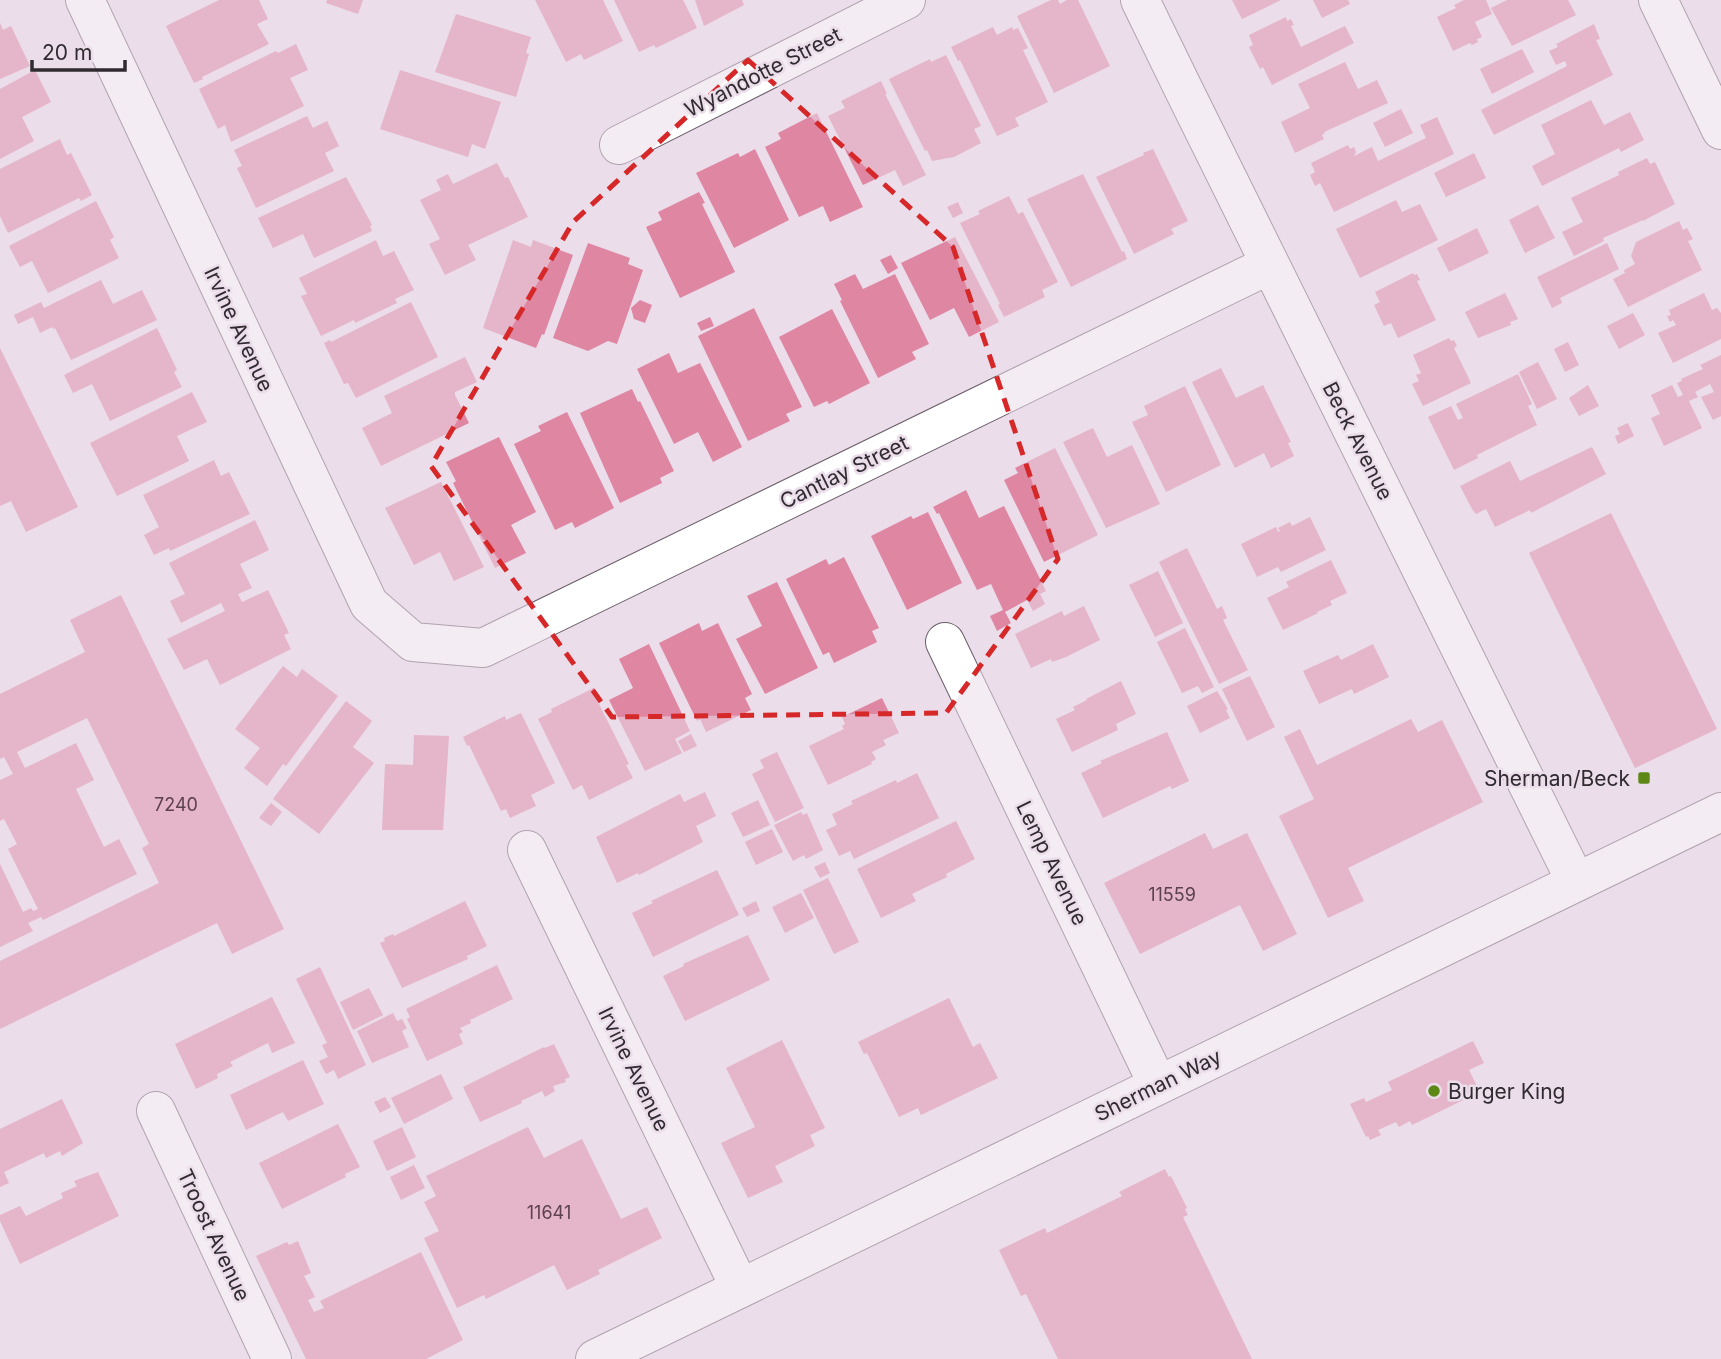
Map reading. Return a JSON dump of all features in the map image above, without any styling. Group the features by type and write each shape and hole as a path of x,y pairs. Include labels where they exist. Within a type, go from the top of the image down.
{"street":[{"name":"Irvine Avenue","path":"85,0 369,604 413,642"},
{"name":"Wyandotte Street","path":"619,145 906,0"},
{"name":"Beck Avenue","path":"1140,0 1576,882"},
{"path":"1658,0 1721,130"},
{"name":"Cantlay Street","path":"413,642 483,648 1269,265"},
{"name":"Lemp Avenue","path":"945,642 1158,1085"},
{"name":"Sherman Way","path":"595,1359 1721,812"},
{"name":"Irvine Avenue","path":"527,850 740,1288"},
{"name":"Troost Avenue","path":"156,1111 272,1359"}],"highlighted area":[{"path":"748,60 953,247 1058,559 946,713 612,717 431,466 573,222"}],"building":[{"path":"219,0 259,0 268,19 257,24 269,44 194,83 166,26"},
{"path":"327,0 363,0 358,14 326,3"},
{"path":"535,0 603,0 623,41 584,60 581,54 566,62"},
{"path":"614,0 683,0 697,28 656,48 654,45 639,52"},
{"path":"695,0 742,0 744,5 704,26"},
{"path":"1051,0 1058,0 1060,4 1067,0 1078,0 1110,66 1054,93 1017,16"},
{"path":"1232,0 1281,0 1242,19"},
{"path":"1313,0 1348,0 1350,4 1322,18"},
{"path":"1464,0 1486,0 1492,14 1475,22 1482,37 1477,39 1478,42 1453,51 1437,17 1456,8 1454,5"},
{"path":"1507,0 1568,0 1576,15 1512,46 1491,8"},
{"path":"456,14 531,37 526,53 529,54 516,97 435,72"},
{"path":"1286,17 1287,21 1291,19 1294,25 1291,26 1301,47 1345,26 1354,43 1272,85 1249,47 1253,45 1249,35"},
{"path":"0,23 3,30 11,26 30,66 0,79"},
{"path":"1594,24 1600,39 1596,40 1613,75 1494,135 1481,110 1567,66 1565,61 1556,65 1549,51 1558,47 1556,44"},
{"path":"993,27 997,35 1012,27 1013,30 1018,28 1028,48 1023,50 1048,102 1015,118 1019,126 997,136 951,47"},
{"path":"296,44 308,70 290,78 304,106 231,142 225,125 218,129 199,89"},
{"path":"1522,49 1534,72 1492,94 1480,69"},
{"path":"946,55 981,126 974,129 981,143 954,157 932,161 889,79 930,59 931,62"},
{"path":"1345,62 1358,89 1377,80 1388,103 1324,132 1324,139 1295,153 1281,122 1310,108 1298,84"},
{"path":"35,70 51,102 22,117 34,141 0,159 0,89"},
{"path":"400,70 501,102 485,149 472,144 468,157 380,129"},
{"path":"881,81 926,175 903,186 895,170 863,185 828,116 845,108 841,101"},
{"path":"1591,100 1604,125 1630,112 1644,140 1621,152 1619,148 1542,186 1532,166 1555,154 1541,125"},
{"path":"1401,109 1413,133 1385,147 1373,123"},
{"path":"817,113 863,207 830,222 823,206 799,217 765,147 781,139 778,133"},
{"path":"307,116 313,128 327,121 339,146 325,153 334,171 256,208 237,168 242,166 234,150"},
{"path":"1437,117 1454,154 1334,212 1320,183 1315,186 1310,175 1315,172 1311,163 1348,145 1350,149 1354,147 1354,156 1372,147 1378,161 1426,138 1420,125"},
{"path":"60,139 67,155 71,153 92,195 81,201 79,198 8,233 0,216 0,169"},
{"path":"755,149 789,220 734,248 696,173 738,153 740,157"},
{"path":"1153,149 1188,221 1171,229 1174,234 1134,254 1096,177"},
{"path":"1474,153 1486,178 1446,197 1434,173"},
{"path":"1647,158 1650,164 1655,162 1675,204 1603,238 1604,241 1574,256 1562,232 1583,222 1571,198"},
{"path":"497,163 505,178 508,177 528,217 468,245 476,260 445,275 429,244 440,239 420,200 441,190 436,180 448,174 453,184"},
{"path":"1083,174 1127,259 1071,287 1027,199"},
{"path":"346,177 372,225 372,231 314,258 303,234 273,248 258,218"},
{"path":"699,192 705,203 702,204 735,272 680,298 646,227 662,220 658,212"},
{"path":"1009,196 1018,214 1023,212 1058,282 1042,290 1045,297 1004,317 960,223"},
{"path":"1396,200 1402,212 1420,204 1438,240 1360,278 1336,229"},
{"path":"96,201 114,237 110,240 119,258 48,293 32,261 20,267 9,246"},
{"path":"958,202 963,213 953,218 947,207"},
{"path":"1538,205 1555,238 1525,253 1509,220"},
{"path":"1679,221 1683,230 1687,228 1693,239 1688,241 1702,270 1628,307 1613,279 1635,264 1631,256 1636,242"},
{"path":"1477,228 1489,253 1449,272 1437,248"},
{"path":"955,237 999,322 969,337 954,308 930,320 901,263"},
{"path":"376,240 383,256 394,251 414,290 395,299 397,303 321,336 301,296 307,294 299,278"},
{"path":"513,240 531,247 533,240 573,255 544,335 542,334 536,348 483,328"},
{"path":"588,243 630,258 628,264 643,270 617,344 608,341 588,351 553,338"},
{"path":"1607,243 1619,269 1560,298 1562,303 1552,308 1537,277"},
{"path":"891,255 898,268 888,274 880,260"},
{"path":"1413,273 1417,274 1420,280 1417,281 1436,320 1398,338 1391,323 1384,326 1374,305 1380,302 1375,292"},
{"path":"855,274 863,289 895,274 929,344 912,352 916,359 878,378 834,284"},
{"path":"101,280 113,304 142,290 157,320 71,360 55,328 40,333 33,317 18,324 14,315 41,302 44,308"},
{"path":"1505,293 1518,319 1510,322 1511,325 1478,338 1465,312"},
{"path":"1704,293 1712,310 1717,308 1721,313 1721,339 1673,363 1658,333 1676,325 1673,320 1670,322 1667,316 1671,315 1669,310"},
{"path":"640,300 652,305 645,323 634,319 631,308"},
{"path":"411,302 438,357 356,398 348,383 344,384 324,343"},
{"path":"754,308 802,407 786,414 790,421 748,441 698,336"},
{"path":"832,309 870,383 829,404 827,401 814,407 779,337"},
{"path":"1633,313 1645,335 1619,349 1607,326"},
{"path":"710,317 714,326 701,331 697,323"},
{"path":"157,328 182,387 110,421 92,384 73,393 64,375"},
{"path":"1449,338 1454,340 1457,346 1454,348 1471,383 1423,406 1412,384 1419,381 1416,375 1421,373 1413,355"},
{"path":"1568,342 1579,365 1565,372 1554,349"},
{"path":"0,348 78,507 26,532 11,501 0,506"},
{"path":"669,353 678,373 700,363 742,447 713,462 698,432 674,444 637,369"},
{"path":"1721,355 1721,416 1713,420 1701,397 1714,392 1710,384 1695,392 1698,397 1689,401 1702,428 1664,446 1651,418 1660,414 1651,395 1672,385 1678,397 1683,395 1677,383 1703,369 1700,365"},
{"path":"465,357 477,382 455,392 455,395 469,423 381,466 362,428 392,413 384,396"},
{"path":"1538,362 1557,399 1537,409 1519,372"},
{"path":"1221,368 1236,398 1263,385 1291,442 1288,443 1294,456 1271,468 1264,453 1235,468 1192,382"},
{"path":"1518,374 1532,404 1528,406 1537,425 1477,455 1478,458 1454,470 1428,417 1451,406 1458,420 1463,418 1456,404"},
{"path":"1588,385 1599,406 1579,416 1569,398"},
{"path":"1185,386 1221,465 1166,492 1132,422 1148,415 1144,406"},
{"path":"632,389 674,471 660,478 662,483 620,503 580,413"},
{"path":"192,392 207,422 177,436 189,461 117,496 90,443"},
{"path":"567,412 614,508 575,528 572,522 555,530 514,444 541,431 538,426"},
{"path":"1628,423 1634,436 1618,444 1615,436 1620,434 1617,428"},
{"path":"1093,428 1107,457 1132,445 1160,504 1106,528 1063,442"},
{"path":"499,437 536,512 511,525 526,553 495,568 453,483 456,481 446,462"},
{"path":"1592,447 1606,474 1531,513 1530,510 1495,527 1486,509 1476,514 1460,486 1510,461 1520,481"},
{"path":"1055,448 1098,535 1044,562 1004,480 1018,473 1015,468"},
{"path":"214,460 221,476 229,472 250,514 170,551 169,548 154,555 144,535 159,527 143,495"},
{"path":"441,482 484,567 454,581 440,552 414,565 385,508"},
{"path":"966,490 979,518 1004,506 1046,591 1040,594 1045,604 1033,611 1027,600 1005,612 1011,623 997,631 990,616 1003,610 991,584 977,590 939,513 937,514 933,507"},
{"path":"928,512 962,583 907,610 871,536 911,516 913,519"},
{"path":"1611,513 1717,729 1635,768 1529,553"},
{"path":"1310,517 1326,550 1281,572 1278,567 1257,577 1241,544 1276,527 1278,532 1278,528 1290,522 1292,526"},
{"path":"255,520 269,550 240,564 252,588 238,594 242,602 268,590 289,633 284,635 291,649 220,685 207,659 184,670 167,639 225,611 221,603 181,623 170,601 185,594 169,563"},
{"path":"1187,548 1217,609 1222,606 1227,618 1223,620 1248,670 1219,684 1159,562"},
{"path":"844,557 879,628 872,631 877,642 834,663 829,652 823,655 786,579 826,559 829,565"},
{"path":"1331,560 1347,593 1330,601 1332,605 1283,630 1267,598 1289,587 1286,582"},
{"path":"1158,571 1183,623 1155,637 1129,585"},
{"path":"777,582 818,668 765,694 736,639 762,626 747,596"},
{"path":"121,595 284,929 232,954 217,923 0,1029 0,961 159,883 142,848 149,844 87,718 17,752 25,768 76,743 94,780 76,789 104,847 119,839 137,874 43,920 41,917 28,923 33,931 0,947 0,864 23,912 31,908 33,911 38,909 8,849 17,844 4,819 0,821 0,780 13,774 4,757 0,759 0,694 85,652 70,620"},
{"path":"1084,606 1100,640 1066,657 1052,662 1051,659 1031,668 1015,634 1062,611 1064,616"},
{"path":"699,623 702,631 718,623 752,694 745,698 751,710 706,732 700,719 697,721 659,643"},
{"path":"1185,628 1214,687 1202,693 1198,686 1182,693 1157,642"},
{"path":"649,644 690,731 675,739 682,753 645,771 609,700 633,688 619,659"},
{"path":"1373,644 1389,677 1354,694 1352,689 1319,704 1303,671 1338,655 1341,660"},
{"path":"283,666 297,677 302,669 338,696 286,766 283,764 267,786 244,768 260,748 235,729"},
{"path":"1250,676 1275,727 1247,741 1222,689"},
{"path":"1121,681 1136,714 1116,724 1118,730 1072,752 1056,719 1075,710 1073,707 1086,699"},
{"path":"594,688 599,697 596,698 629,764 626,765 633,778 589,800 582,785 573,790 538,719 552,712 551,709"},
{"path":"1217,691 1228,709 1226,710 1230,718 1200,733 1187,706"},
{"path":"882,698 899,733 883,740 886,745 872,752 876,759 872,764 828,785 809,746 844,729 842,717"},
{"path":"346,701 372,721 353,747 374,763 319,834 273,799"},
{"path":"521,713 555,783 531,795 536,806 510,818 506,809 501,811 463,737 505,716 506,720"},
{"path":"1411,719 1418,732 1442,720 1483,802 1348,868 1364,901 1328,918 1279,816 1314,799 1284,737 1300,729 1317,765"},
{"path":"1167,732 1189,781 1172,789 1170,786 1103,818 1081,773 1102,763 1100,761"},
{"path":"691,734 697,746 684,752 678,741"},
{"path":"414,735 449,736 443,830 382,830 385,764 413,765"},
{"path":"777,752 804,808 775,822 752,774 764,768 760,760"},
{"path":"917,773 939,818 854,859 850,851 839,856 826,830 837,825 832,814 853,804 851,801"},
{"path":"705,792 716,816 696,826 703,842 639,875 638,873 617,883 596,837 680,794 684,802"},
{"path":"758,800 770,825 743,837 731,813"},
{"path":"271,803 282,812 271,826 259,818"},
{"path":"801,812 803,815 807,813 823,850 806,859 804,855 793,861 774,825"},
{"path":"956,821 975,859 946,874 947,877 912,894 916,901 881,918 857,869"},
{"path":"772,829 783,852 756,865 745,842"},
{"path":"1205,833 1213,849 1247,833 1297,934 1263,951 1240,905 1140,954 1104,883"},
{"path":"825,862 830,873 820,878 814,867"},
{"path":"717,870 739,915 653,957 632,913 653,903 651,901"},
{"path":"828,878 859,942 834,954 803,890"},
{"path":"801,893 814,918 785,933 772,907"},
{"path":"465,901 487,946 467,956 468,959 402,988 380,943 385,941 384,938 393,934 394,936"},
{"path":"756,901 760,911 747,917 742,908"},
{"path":"748,935 770,980 685,1021 663,976 684,966 683,964"},
{"path":"497,965 513,999 470,1020 471,1023 460,1028 463,1032 459,1034 463,1044 427,1061 407,1019 410,1017 406,1009"},
{"path":"320,967 366,1065 338,1079 334,1070 326,1074 319,1061 328,1057 322,1045 327,1043 296,979"},
{"path":"369,988 383,1015 353,1030 340,1002"},
{"path":"272,997 295,1043 272,1053 268,1043 230,1062 233,1066 217,1074 218,1078 196,1089 175,1044"},
{"path":"949,998 973,1047 980,1043 998,1078 921,1115 918,1108 899,1117 867,1053 864,1054 858,1042"},
{"path":"393,1013 397,1021 402,1019 407,1028 402,1031 409,1047 372,1063 357,1031"},
{"path":"782,1040 825,1128 810,1135 815,1146 775,1166 783,1182 748,1198 721,1143 755,1127 726,1068"},
{"name":"Burger King","path":"1473,1041 1484,1063 1469,1070 1480,1092 1412,1125 1410,1121 1399,1127 1396,1122 1378,1130 1381,1135 1370,1140 1366,1137 1350,1104 1364,1098 1366,1102 1392,1090 1388,1082"},
{"path":"554,1044 570,1077 565,1079 566,1082 553,1086 555,1091 545,1097 542,1091 480,1122 463,1087"},
{"path":"303,1060 324,1104 288,1121 283,1112 246,1130 230,1095"},
{"path":"441,1074 453,1099 404,1124 391,1098"},
{"path":"385,1097 391,1107 380,1113 374,1102"},
{"path":"62,1099 83,1143 62,1156 60,1151 46,1158 44,1153 4,1172 9,1183 0,1187 0,1129"},
{"path":"338,1124 360,1167 345,1174 346,1177 282,1209 259,1163"},
{"path":"402,1127 416,1157 387,1171 373,1141"},
{"path":"528,1127 544,1158 582,1139 621,1219 647,1207 662,1238 598,1270 600,1274 567,1290 554,1265 486,1299 484,1295 457,1308 424,1238 439,1231 424,1202 436,1196 426,1176"},
{"path":"414,1165 425,1188 401,1200 390,1177"},
{"path":"1165,1169 1187,1208 1185,1209 1188,1215 1183,1217 1252,1359 1058,1359 1026,1294 1021,1296 999,1250 1045,1228 1047,1233 1122,1196 1119,1192"},
{"path":"98,1172 119,1216 20,1264 0,1221 0,1215 20,1206 26,1216 63,1198 61,1193 77,1186 74,1181"},
{"path":"298,1241 311,1273 304,1276 315,1297 308,1300 314,1312 324,1308 320,1301 421,1252 463,1340 426,1359 306,1359 256,1256 287,1242 289,1245"}],"place":[{"name":"Sherman/Beck","path":"1644,778"},
{"name":"Burger King","path":"1434,1091"}]}
